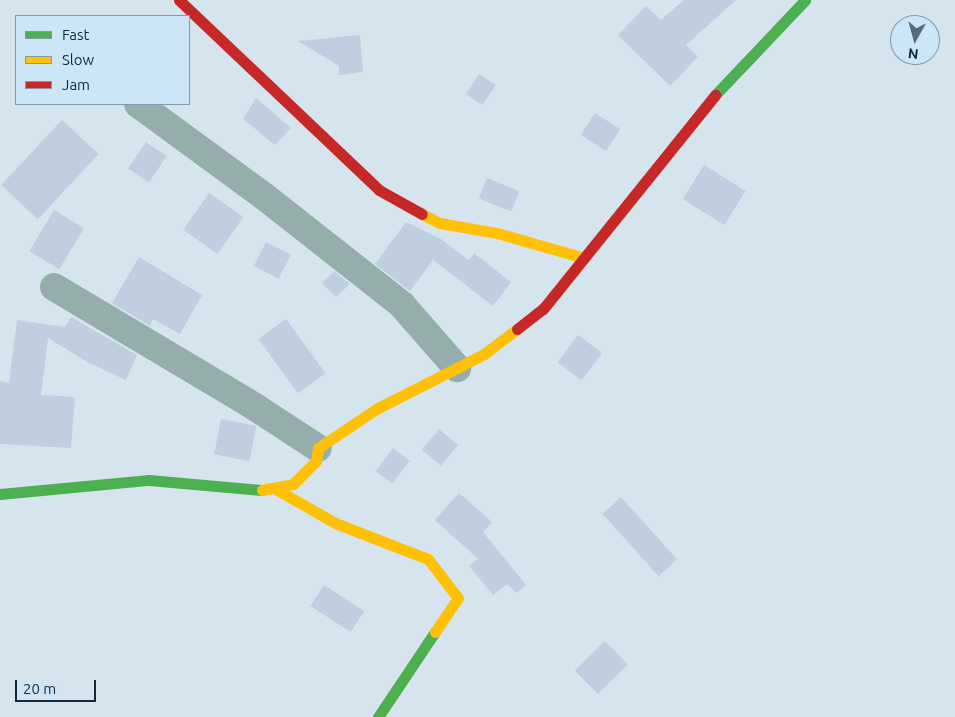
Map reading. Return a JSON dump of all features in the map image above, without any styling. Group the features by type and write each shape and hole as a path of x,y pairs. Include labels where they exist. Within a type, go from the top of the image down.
{"street":[{"path":"179,0 379,190 440,223 498,233 584,258"},
{"path":"0,494 149,480 262,490 293,484 316,461 318,448 376,409 484,354 543,309 696,116 804,0"},
{"path":"139,105 265,196 402,305 457,368"},
{"path":"54,287 255,407 318,448"},
{"path":"274,488 335,524 428,559 458,598 378,717"}],"building":[{"path":"684,0 736,0 686,45 698,57 670,86 618,35 646,6 661,20"},
{"path":"360,35 363,72 339,75 339,66 298,41"},
{"path":"479,74 496,85 483,105 466,94"},
{"path":"256,98 291,128 275,145 243,119"},
{"path":"595,113 620,129 606,151 581,135"},
{"path":"62,120 99,154 38,219 1,185"},
{"path":"146,142 167,156 149,183 128,169"},
{"path":"704,165 746,191 724,225 683,199"},
{"path":"487,178 519,191 511,212 479,198"},
{"path":"209,193 243,217 218,254 183,230"},
{"path":"54,210 84,228 59,269 29,251"},
{"path":"406,222 441,239 469,260 474,253 511,282 493,306 433,260 410,291 375,264"},
{"path":"266,242 291,255 279,279 254,266"},
{"path":"139,257 202,295 180,334 153,319 150,326 112,303"},
{"path":"334,271 350,284 336,297 322,283"},
{"path":"71,317 137,355 126,380 89,363 48,338 41,395 75,397 71,448 0,444 0,381 9,383 17,320 65,327"},
{"path":"286,319 325,373 298,393 258,339"},
{"path":"578,335 602,353 581,380 558,362"},
{"path":"221,419 256,426 249,461 214,454"},
{"path":"439,429 458,445 441,466 422,450"},
{"path":"393,448 410,461 392,484 376,471"},
{"path":"459,493 492,522 483,532 526,585 517,593 507,584 493,595 469,566 478,559 435,520"},
{"path":"621,497 677,559 659,576 602,514"},
{"path":"324,585 364,611 351,632 310,606"},
{"path":"605,641 628,665 598,694 575,670"}],"traffic: fast":[{"path":"715,95 805,0"},
{"path":"0,494 149,480 262,490"},
{"path":"378,717 435,632"}],"traffic: slow":[{"path":"422,214 440,223 497,233 584,258"},
{"path":"262,490 293,484 316,461 318,448 376,409 484,354 517,329"},
{"path":"274,488 335,523 428,559 458,598 435,632"}],"traffic: jam":[{"path":"179,0 379,190 422,214"},
{"path":"517,329 543,309 715,95"}]}
